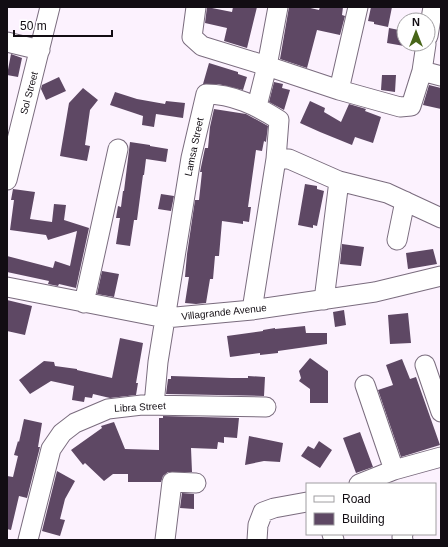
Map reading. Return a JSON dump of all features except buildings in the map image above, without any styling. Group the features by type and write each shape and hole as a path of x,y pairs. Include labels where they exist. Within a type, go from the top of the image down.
{"street":[{"name":"Sol Street","path":"7,180 50,7"},
{"path":"196,7 192,37 202,46 339,90 400,107 411,106 422,71 425,52"},
{"path":"257,106 267,66 278,7"},
{"path":"339,90 358,7"},
{"path":"7,42 40,50"},
{"path":"422,71 441,76"},
{"name":"Lamsa Street","path":"165,318 190,158 206,94 219,94 257,106 279,120 276,159"},
{"path":"84,303 118,149"},
{"path":"252,310 276,159 289,159 339,181 387,193 441,218"},
{"path":"324,300 339,181"},
{"path":"397,240 405,201"},
{"name":"Villagrande Avenue","path":"7,286 84,303 165,318 252,310 324,300 375,292 441,276"},
{"path":"154,404 158,362 165,318"},
{"path":"425,364 441,412"},
{"path":"365,385 391,475"},
{"name":"Libra Street","path":"28,540 51,449 62,433 75,423 108,409 154,404 266,407"},
{"path":"363,483 391,475 441,457"},
{"path":"164,540 172,482 196,482"},
{"path":"257,540 258,525 263,512 274,508 306,502"}]}
